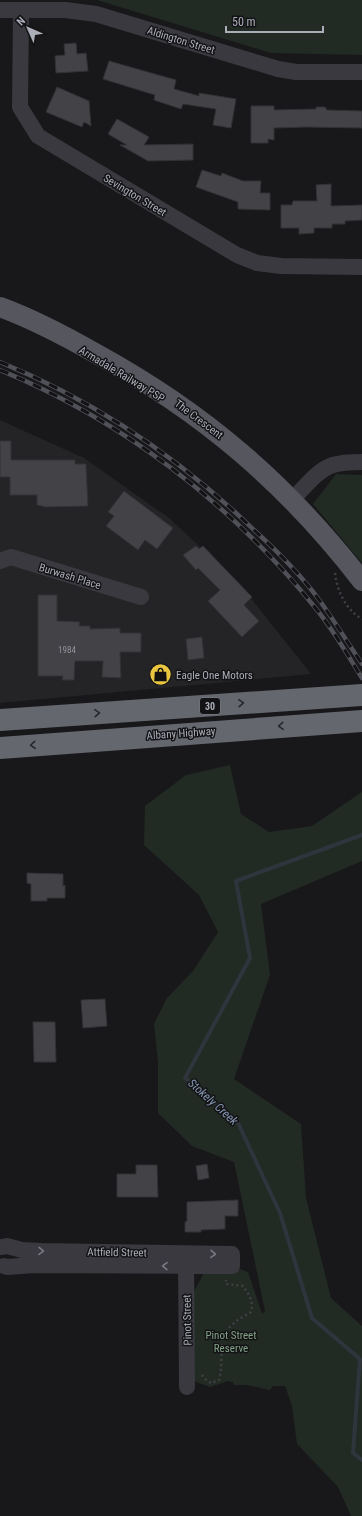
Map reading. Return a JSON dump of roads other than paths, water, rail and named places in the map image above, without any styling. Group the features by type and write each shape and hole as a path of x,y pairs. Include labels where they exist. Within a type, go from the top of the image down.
{"highway":[{"name":"30","path":"0,720 362,695"},
{"path":"301,699 305,724"},
{"name":"Albany Highway","path":"0,748 305,724 362,721"}],"main road":[{"name":"The Crescent","path":"0,307 74,341 124,368 161,392 233,445 266,474 292,500 331,542 362,581"}],"street":[{"name":"Aldington Street","path":"0,10 65,10 96,14 278,70 296,72 362,72"},
{"name":"Sevington Street","path":"21,10 20,107 38,136 237,256 257,263 281,266 362,267"},
{"path":"292,500 327,467 338,463 362,462"},
{"name":"Burwash Place","path":"0,561 11,557 141,597"},
{"path":"1,1246 6,1256 1,1272"},
{"name":"Attfield Street","path":"1,1246 22,1250 230,1262"},
{"name":"Attfield Street","path":"1,1272 7,1267 34,1264 186,1260"},
{"name":"Pinot Street","path":"186,1260 187,1387"}],"waterway":[{"name":"Stokely Creek","path":"362,835 236,881 250,958 185,1078 238,1123 280,1213 312,1318 360,1359 353,1453 362,1460"}],"railway":[{"path":"0,362 70,395 103,414 167,456 197,479 263,538 297,573 313,591 362,664"},
{"path":"0,370 45,390 89,413 131,439 210,499 246,532 281,568 320,613 362,678"}],"place":[{"name":"Eagle One Motors","path":"160,675"}],"park label":[{"name":"Pinot Street Reserve","path":"231,1341"}]}
